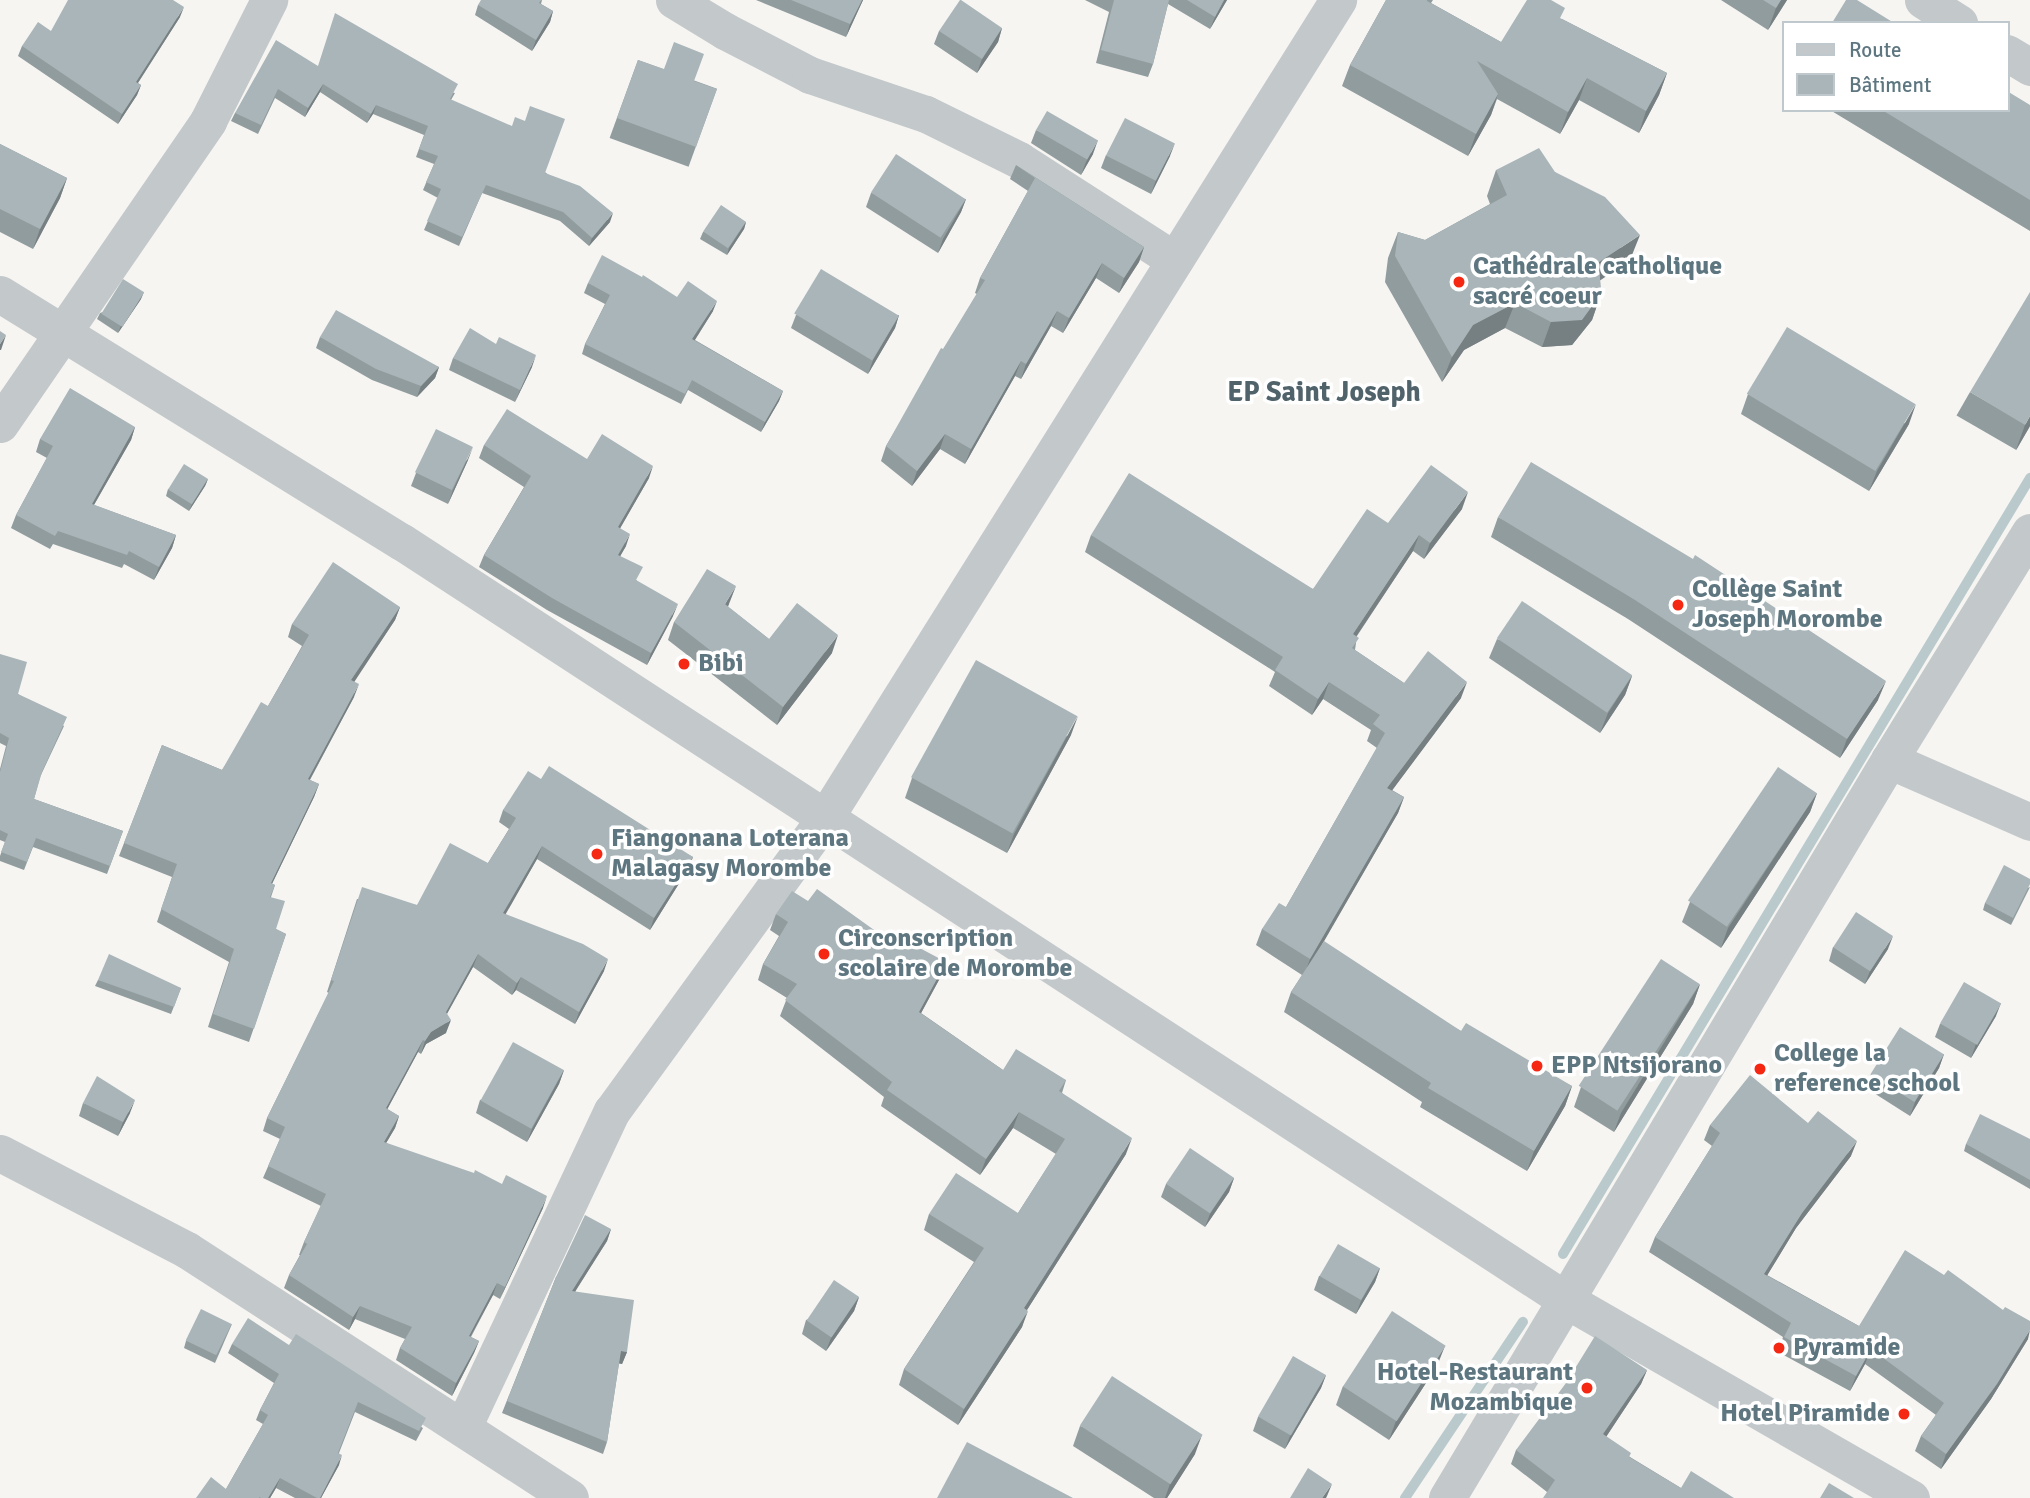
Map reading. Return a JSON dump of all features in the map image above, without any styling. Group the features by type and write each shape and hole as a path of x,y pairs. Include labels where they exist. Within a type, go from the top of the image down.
{"street":[{"path":"0,424 208,121 269,0"},
{"path":"674,0 725,31 810,75 926,114 1019,160 1175,260"},
{"path":"463,1427 612,1111 825,818 1338,0"},
{"path":"1923,0 1956,21"},
{"path":"2009,54 2030,67"},
{"path":"0,294 402,542 1566,1300 1911,1498"},
{"path":"1447,1498 1889,760 2030,532"},
{"path":"1889,760 2030,822"},
{"path":"0,1153 187,1250 570,1498"}],"building":[{"path":"68,0 173,0 184,7 136,82 141,85 122,114 22,46 38,22 51,31"},
{"path":"481,0 541,0 539,3 553,11 536,40 478,5"},
{"path":"791,0 862,0 850,24"},
{"path":"960,0 1002,28 982,59 939,31"},
{"path":"1114,0 1169,0 1153,64 1101,50"},
{"path":"1187,0 1224,0 1215,17"},
{"path":"1386,0 1427,0 1501,42 1527,0 1551,0 1565,8 1560,18 1667,73 1646,111 1587,78 1568,112 1477,61 1498,94 1476,134 1350,65"},
{"path":"1763,0 1781,0 1776,8"},
{"path":"1846,0 1857,0 1891,21 1833,21"},
{"path":"335,13 458,84 450,99 512,126 515,117 525,121 530,106 565,119 545,173 580,186 613,213 592,238 563,212 486,185 462,237 427,221 441,189 426,182 438,156 419,149 428,126 376,105 371,114 323,84 308,108 278,89 261,125 235,113 276,40 318,66"},
{"path":"674,42 704,54 694,81 717,89 696,147 617,118 638,60 664,69"},
{"path":"2009,92 2030,105 2030,200 1885,112 2009,112"},
{"path":"1047,111 1098,140 1087,160 1036,130"},
{"path":"1125,118 1175,143 1156,181 1106,155"},
{"path":"0,144 67,178 40,229 0,209"},
{"path":"1539,148 1555,172 1605,197 1640,235 1599,262 1601,294 1582,320 1551,322 1515,303 1473,325 1452,357 1395,256 1398,232 1425,240 1507,195 1496,170"},
{"path":"896,154 966,199 941,238 871,193"},
{"path":"1016,165 1144,247 1124,278 1102,263 1069,318 1057,311 1026,364 1021,361 971,449 945,434 917,471 886,446 941,348 943,349 985,280 980,278 1035,178"},
{"path":"721,205 746,222 728,248 703,232"},
{"path":"602,255 642,277 643,275 677,297 688,281 717,301 692,339 783,391 765,422 692,380 685,394 585,344 610,295 588,283"},
{"path":"821,269 899,316 872,360 794,314"},
{"path":"123,279 144,292 122,327 101,314"},
{"path":"2030,292 2030,416 2025,425 1970,392"},
{"path":"336,310 439,367 421,386 376,369 320,337"},
{"path":"1787,327 1916,404 1875,471 1747,394"},
{"path":"470,328 496,344 499,337 536,355 520,390 453,358"},
{"path":"0,331 6,335 0,344"},
{"path":"70,388 135,427 92,504 176,535 159,567 129,551 127,555 58,531 55,536 16,515 53,446 40,439"},
{"path":"507,409 587,459 602,434 653,466 618,527 630,534 618,555 643,567 636,580 678,604 651,653 552,598 484,555 531,476 484,445"},
{"path":"436,429 473,447 452,490 415,472"},
{"path":"1531,462 1693,559 1695,555 1886,681 1847,739 1635,600 1498,517"},
{"path":"184,464 208,479 192,504 168,489"},
{"path":"1431,465 1468,492 1430,543 1419,535 1353,634 1359,638 1352,648 1404,683 1428,651 1467,682 1387,788 1404,797 1310,959 1262,929 1279,903 1286,907 1385,733 1373,724 1380,715 1329,682 1318,699 1275,670 1283,657 1091,535 1129,473 1313,589 1367,509 1388,523"},
{"path":"333,562 400,607 351,680 359,684 308,779 319,784 271,883 275,885 270,897 285,901 276,929 286,934 254,1029 213,1014 234,949 161,909 177,864 124,843 162,745 222,770 261,702 268,706 309,635 292,624"},
{"path":"707,569 736,586 725,604 769,639 797,603 838,635 783,707 674,622"},
{"path":"1522,601 1632,675 1607,713 1497,638"},
{"path":"0,654 27,662 18,694 67,717 42,772 34,799 123,831 110,866 36,838 27,862 1,852 8,834 0,830 0,772 9,738 0,733"},
{"path":"976,660 1077,716 1012,833 911,777"},
{"path":"549,766 693,857 654,918 542,846 503,913 583,944 608,959 579,1012 521,977 517,983 478,954 446,1012 451,1020 423,1040 386,1108 399,1116 384,1142 474,1173 475,1170 502,1184 506,1175 547,1196 505,1287 497,1283 469,1336 479,1341 456,1383 400,1348 412,1327 360,1306 353,1317 289,1275 307,1244 304,1242 326,1194 268,1166 285,1127 267,1118 334,981 331,980 362,887 417,905 450,843 488,863 516,818 503,810 528,771 541,779"},
{"path":"1778,767 1817,793 1727,927 1688,900"},
{"path":"2004,865 2030,879 2013,918 1985,903"},
{"path":"817,889 895,945 899,937 946,962 919,1012 1003,1070 1016,1049 1066,1080 1059,1091 1132,1138 1024,1308 1028,1311 964,1409 904,1369 984,1248 929,1214 956,1173 1018,1213 1065,1139 1019,1112 986,1159 887,1090 892,1082 785,1000 797,984 763,964 788,922 776,914 792,891 808,901"},
{"path":"1856,912 1893,936 1870,971 1833,947"},
{"path":"1324,941 1461,1031 1466,1023 1572,1086 1534,1151 1428,1088 1431,1083 1291,992"},
{"path":"109,954 181,988 174,1007 98,980"},
{"path":"1661,959 1700,984 1617,1111 1579,1086"},
{"path":"1964,982 2001,1003 1977,1045 1940,1024"},
{"path":"1900,1027 1944,1055 1914,1102 1870,1074"},
{"path":"513,1042 564,1070 531,1129 481,1101"},
{"path":"1750,1075 1808,1123 1818,1111 1857,1141 1802,1213 1764,1274 1859,1326 1905,1250 1944,1275 1948,1270 2003,1310 2005,1307 2030,1321 2030,1330 1997,1384 1946,1454 1921,1436 1944,1403 1871,1349 1856,1376 1784,1337 1791,1323 1655,1237 1720,1133 1710,1125"},
{"path":"97,1076 135,1100 123,1122 83,1103"},
{"path":"1980,1114 2030,1139 2030,1180 1966,1144"},
{"path":"1190,1148 1234,1178 1210,1213 1166,1184"},
{"path":"585,1215 611,1229 572,1291 634,1300 627,1352 621,1351 607,1442 507,1401 556,1277"},
{"path":"1338,1244 1380,1268 1361,1300 1320,1276"},
{"path":"834,1280 859,1297 831,1337 807,1321"},
{"path":"201,1309 232,1324 216,1355 186,1340"},
{"path":"1392,1311 1446,1346 1397,1421 1343,1386"},
{"path":"248,1318 289,1345 296,1334 426,1418 419,1431 358,1402 338,1453 342,1455 320,1498 280,1478 268,1498 196,1498 211,1477 226,1489 268,1415 260,1410 279,1374 232,1344"},
{"path":"1595,1336 1647,1370 1603,1434 1631,1453 1629,1457 1681,1488 1691,1471 1734,1498 1543,1498 1555,1480 1516,1450 1566,1383"},
{"path":"1293,1356 1326,1375 1291,1436 1258,1417"},
{"path":"1112,1376 1203,1435 1170,1484 1080,1425"},
{"path":"967,1442 1073,1498 937,1498"},
{"path":"1308,1468 1332,1484 1322,1498 1290,1498"},
{"path":"1829,1483 1854,1498 1820,1498"}],"waterway":[{"path":"1563,1254 2030,478"},
{"path":"1405,1498 1523,1322"}],"place":[{"name":"Cathédrale catholique sacré coeur","path":"1459,282"},
{"name":"Collège Saint Joseph Morombe","path":"1678,605"},
{"name":"Bibi","path":"684,664"},
{"name":"Fiangonana Loterana Malagasy Morombe","path":"597,854"},
{"name":"Circonscription scolaire de Morombe","path":"824,954"},
{"name":"EPP Ntsijorano","path":"1537,1066"},
{"name":"College la reference school","path":"1760,1069"},
{"name":"Pyramide","path":"1779,1348"},
{"name":"Hotel-Restaurant Mozambique","path":"1587,1388"},
{"name":"Hotel Piramide","path":"1904,1414"}],"district":[{"name":"EP Saint Joseph","path":"1324,392"}]}
